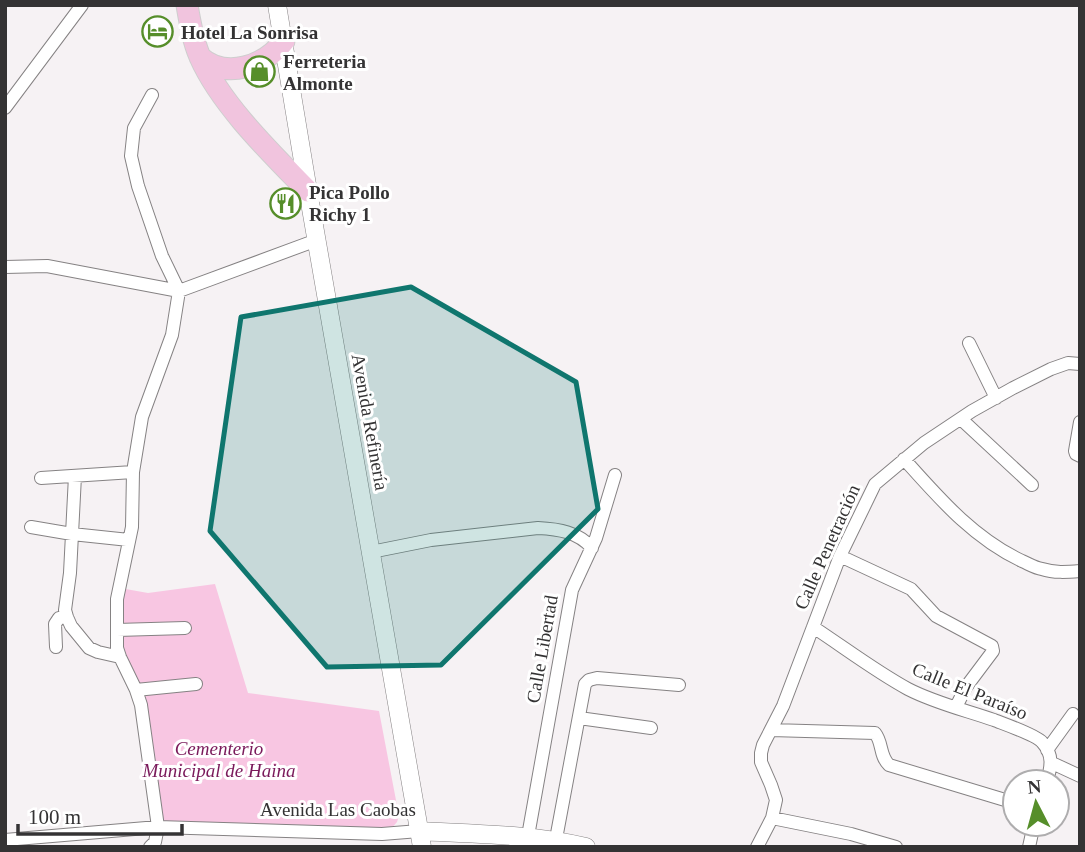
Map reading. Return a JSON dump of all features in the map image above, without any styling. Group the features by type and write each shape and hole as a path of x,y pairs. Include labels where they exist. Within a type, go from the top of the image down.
{"main road":[{"path":"187,5 200,57 212,80 231,106 308,191"},
{"name":"Avenida Refinería","path":"277,5 420,839"},
{"path":"200,57 222,69 242,68 263,60 275,52 284,41"},
{"name":"Avenida Las Caobas","path":"420,839 528,836 556,839 586,847"}],"street":[{"path":"5,108 82,5"},
{"path":"149,847 155,842 158,827 141,705 117,648 117,599 132,527 133,472 142,417 172,335 179,291 162,256 138,186 131,156 134,128 152,95"},
{"path":"5,267 47,266 179,291 317,240"},
{"path":"969,343 996,398"},
{"name":"Calle Penetración","path":"772,818 776,800 760,758 763,745 783,706 840,556 875,484 924,443 996,398 1051,369 1068,363 1080,364"},
{"path":"961,419 1032,485"},
{"path":"1080,422 1075,451 1080,456"},
{"path":"904,459 944,505 990,543 1040,569 1066,572 1080,570"},
{"path":"41,478 133,472"},
{"name":"Calle Libertad","path":"528,836 572,590 597,538 615,475"},
{"path":"75,476 70,573 65,610 71,626 89,648 120,657"},
{"path":"31,527 130,540"},
{"path":"371,552 431,540 538,528 551,528 577,535 592,548"},
{"path":"840,556 911,589 936,616 992,646 993,652 966,687 956,707"},
{"path":"56,647 55,624 59,618 67,617"},
{"name":"Calle El Paraíso","path":"813,627 909,690 947,706 997,721 1038,739 1049,757 1080,776"},
{"path":"117,630 185,628"},
{"path":"556,839 585,684 597,678 679,685"},
{"path":"136,690 195,684"},
{"path":"1048,768 1049,757 1073,714"},
{"path":"579,718 651,728"},
{"path":"771,730 875,733 883,758 889,765 1001,799"},
{"path":"757,847 772,818 851,834 896,847"},
{"name":"Avenida Las Caobas","path":"5,839 158,827 382,834 420,839"}],"highlighted area":[{"path":"411,287 576,382 598,509 441,665 327,667 210,531 241,317"}],"green space":[{"name":"Cementerio Municipal de Haina","path":"215,584 248,693 379,711 399,816 390,830 158,827 141,705 120,657 120,588 148,593"}],"place":[{"name":"Hotel La Sonrisa","path":"158,32"},
{"name":"Ferreteria Almonte","path":"260,72"},
{"name":"Pica Pollo Richy 1","path":"286,203"}]}
